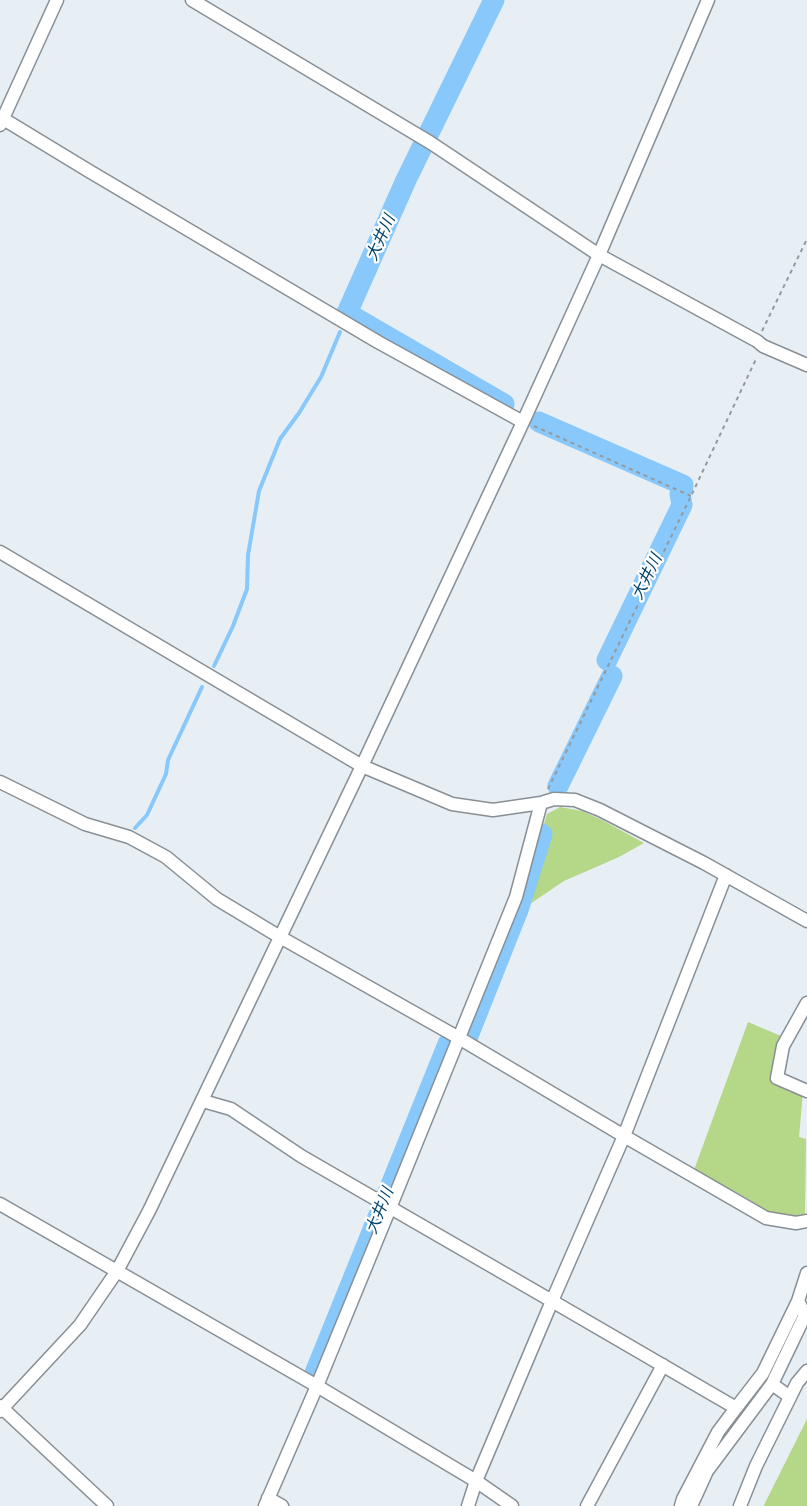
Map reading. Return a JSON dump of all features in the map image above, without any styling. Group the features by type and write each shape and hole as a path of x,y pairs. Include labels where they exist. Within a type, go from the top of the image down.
{"street":[{"path":"57,0 1,120 378,342 523,422"},
{"path":"192,0 427,141 598,255 760,344 807,365"},
{"path":"107,1506 1,1408 80,1325 117,1271 149,1210 362,766 523,422 598,255 708,0"},
{"path":"0,552 362,766 452,804 493,810 541,803 554,799 575,800 584,803 726,875 807,921"},
{"path":"0,782 85,824 129,837 166,857 217,899 280,937 459,1038 766,1218 796,1223 807,1222"},
{"path":"282,1506 267,1502 317,1386 516,897 541,803"},
{"path":"468,1506 476,1481 624,1136 726,875"},
{"path":"807,1003 783,1046 777,1078 807,1091"},
{"path":"202,1101 231,1109 301,1156 736,1408"},
{"path":"0,1204 317,1386 476,1481 512,1506"},
{"path":"681,1506 718,1432 763,1373 798,1301 807,1273"},
{"path":"691,1506 707,1471 772,1384 806,1314 798,1301"},
{"path":"587,1506 663,1365"},
{"path":"740,1506 756,1466 790,1397 797,1383 807,1371"},
{"path":"772,1384 790,1397"}],"path":[{"path":"541,803 692,496 807,239"},
{"path":"523,422 692,496"}],"green space":[{"path":"560,807 582,811 644,843 619,857 564,881 527,906 523,902 539,846 543,841 542,830 547,814"},
{"path":"748,1022 781,1036 773,1083 803,1092 799,1137 806,1139 805,1214 784,1218 769,1213 745,1197 694,1170"},
{"path":"807,1419 807,1506 764,1506 765,1503"}],"waterway":[{"name":"大井川","path":"494,0 406,180 347,313 504,404"},
{"path":"214,666 233,626 247,589 248,555 259,491 280,439 299,413 321,377 340,332"},
{"name":"大井川","path":"539,422 683,485 683,487"},
{"name":"大井川","path":"607,660 682,505 680,494"},
{"name":"大井川","path":"558,786 612,676"},
{"path":"135,828 147,815 166,774 168,760 202,687"},
{"name":"大井川","path":"468,1036 518,910 542,834"},
{"name":"大井川","path":"313,1378 448,1044"}]}
